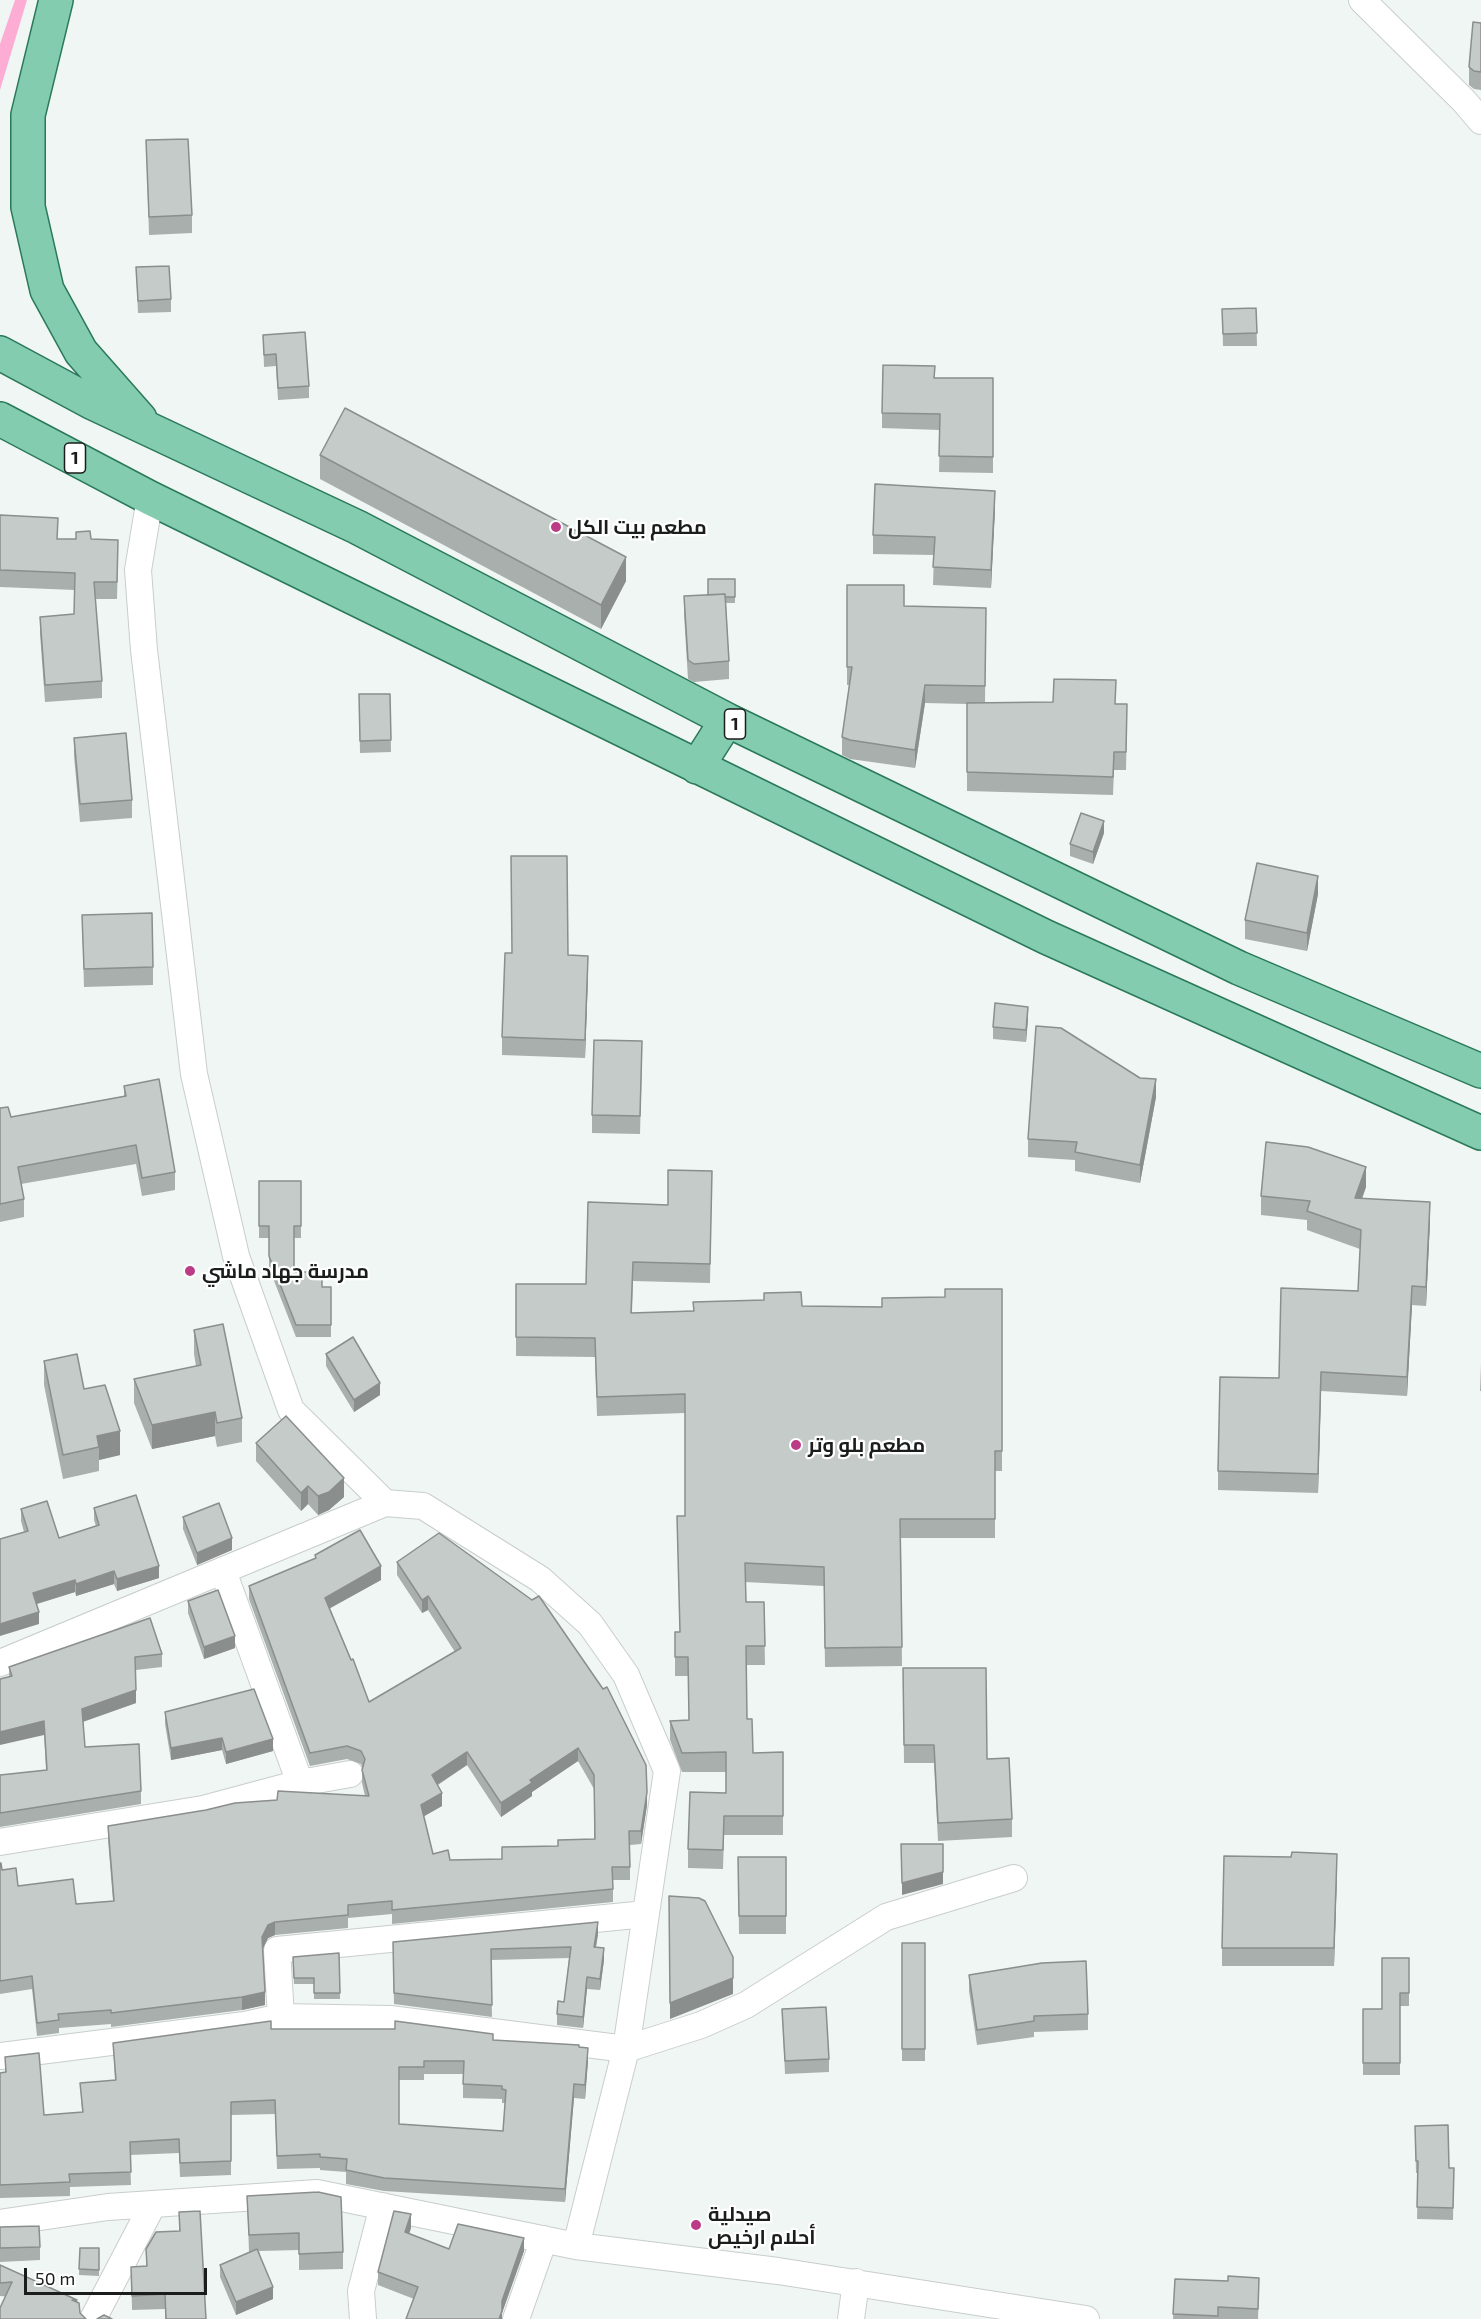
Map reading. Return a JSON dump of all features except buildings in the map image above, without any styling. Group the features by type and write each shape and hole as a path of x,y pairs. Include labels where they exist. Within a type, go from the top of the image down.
{"main road":[{"path":"56,0 28,115 28,207 48,290 81,352 149,429"},
{"name":"1","path":"0,353 91,402 357,527 727,720 1239,968 1481,1071"},
{"name":"1","path":"0,419 150,498 1046,937 1481,1133"},
{"path":"697,767 727,720"}],"street":[{"path":"1362,0 1464,100 1481,121"},
{"path":"150,498 138,570 144,650 194,1074 236,1256 291,1410 385,1503"},
{"path":"0,1663 385,1503 423,1506 540,1580 590,1624 626,1675 667,1771 626,2049 576,2246"},
{"path":"223,1571 300,1783"},
{"path":"0,1842 203,1809 300,1783 350,1774"},
{"path":"0,2056 245,2025 281,2017 390,2019 626,2049 701,2025 746,2005 886,1917 1014,1878"},
{"path":"281,2017 277,1950 646,1914"},
{"path":"0,2223 108,2207 317,2193 576,2246 856,2282 1086,2319"},
{"path":"93,2319 153,2204"},
{"path":"363,2319 362,2291 383,2206"},
{"path":"516,2319 544,2239"},
{"path":"851,2319 856,2282"}],"shaded area":[{"path":"15,0 27,0 0,90 0,44"}],"place":[{"name":"مطعم بيت الكل","path":"556,527"},
{"name":"مدرسة جهاد ماشي","path":"190,1271"},
{"name":"مطعم بلو وتر","path":"796,1445"},
{"name":"صيدلية أحلام ارخيص","path":"696,2225"}]}
